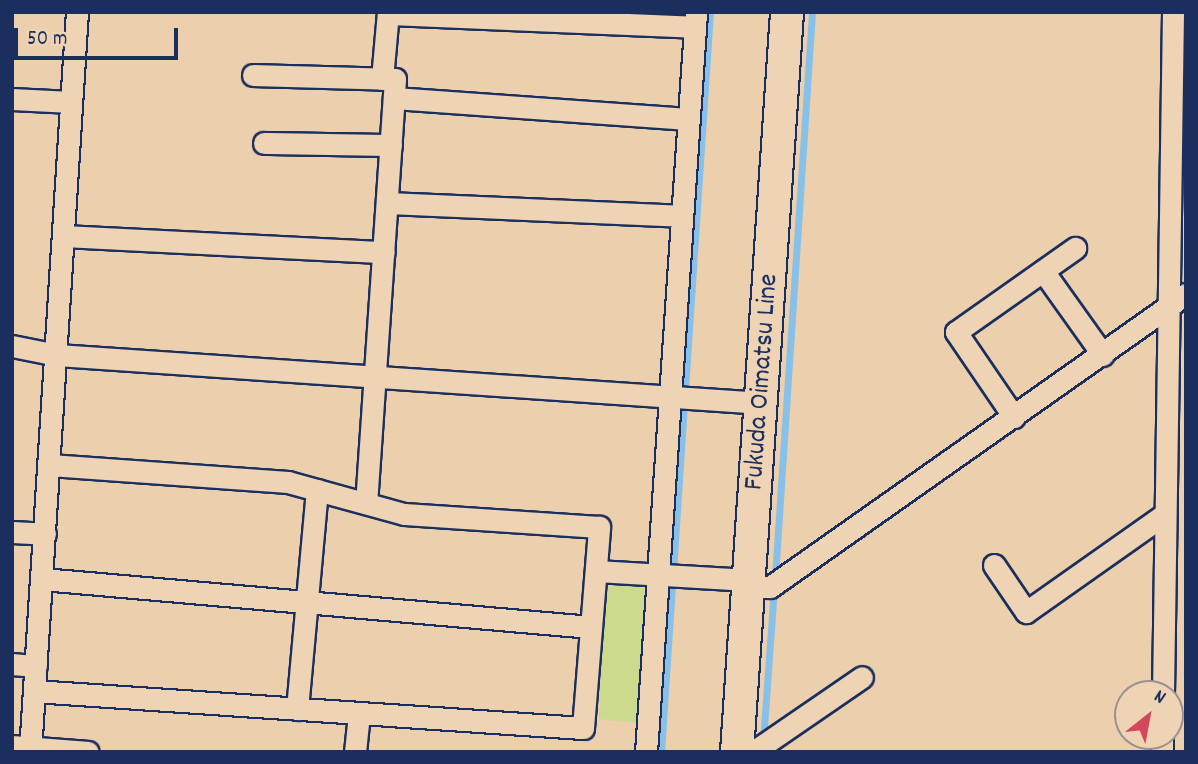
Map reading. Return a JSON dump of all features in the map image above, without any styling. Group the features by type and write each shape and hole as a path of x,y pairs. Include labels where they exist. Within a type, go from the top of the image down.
{"main road":[{"name":"Fukuda Oimatsu Line","path":"754,748 762,584 762,403 787,12"}],"street":[{"path":"77,12 36,666 24,748 88,752"},
{"path":"1163,680 1165,514 1177,300 1172,12"},
{"path":"382,79 388,13 695,20 681,216 678,398 667,575 646,752"},
{"path":"253,75 395,79 366,503"},
{"path":"394,98 688,119"},
{"path":"12,99 71,102"},
{"path":"264,143 391,145"},
{"path":"387,203 681,216"},
{"path":"64,236 384,252"},
{"path":"1014,417 956,332 1075,248"},
{"path":"1042,271 1103,355"},
{"path":"596,571 762,584 1014,417 1177,300"},
{"path":"12,346 57,355 762,403"},
{"path":"34,691 583,728 596,571 599,527 404,514 288,482 50,465"},
{"path":"297,709 317,490"},
{"path":"994,565 1026,612 1165,514"},
{"path":"12,532 45,534"},
{"path":"42,579 591,626"},
{"path":"12,664 36,666"},
{"path":"754,748 862,677"},
{"path":"355,752 359,713"}],"green space":[{"path":"617,581 645,584 638,723 599,719 604,592"}],"waterway":[{"path":"661,752 710,12"},
{"path":"775,577 812,12"},
{"path":"763,741 774,589"}]}
